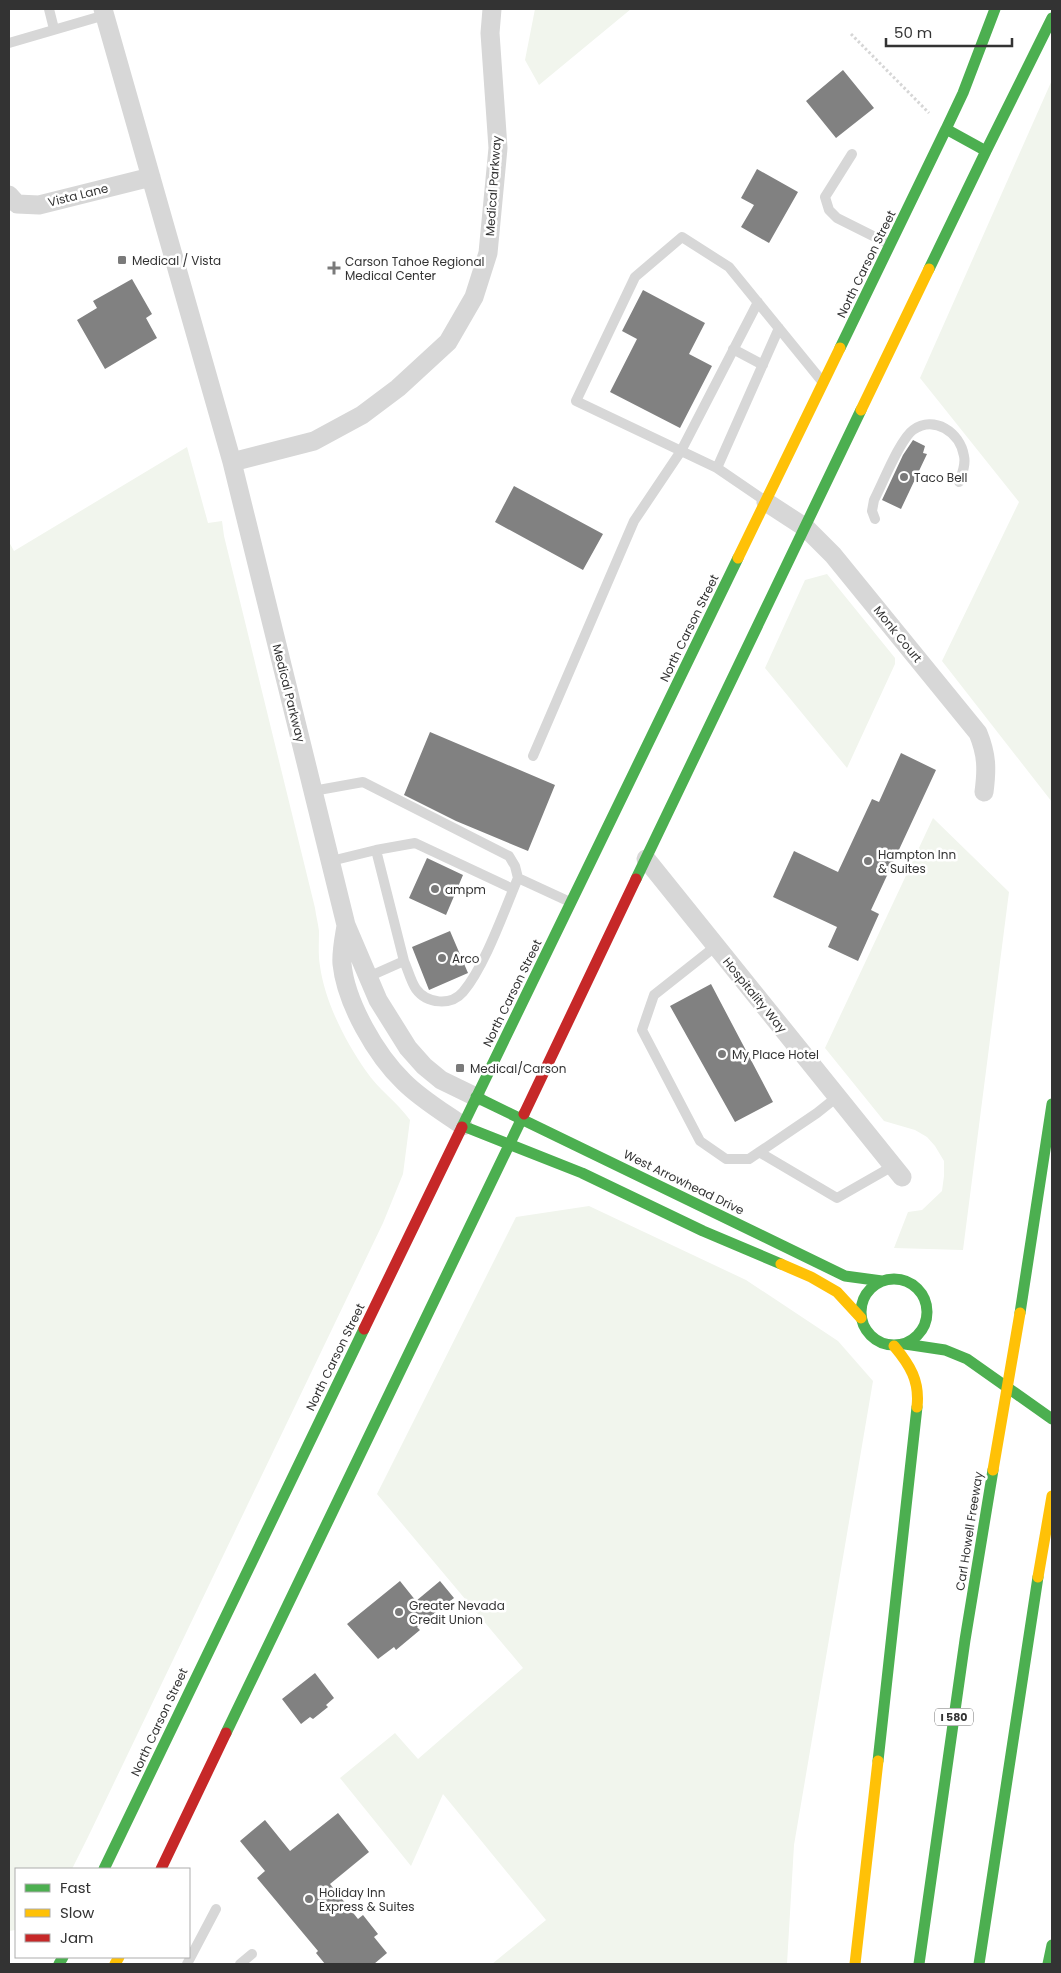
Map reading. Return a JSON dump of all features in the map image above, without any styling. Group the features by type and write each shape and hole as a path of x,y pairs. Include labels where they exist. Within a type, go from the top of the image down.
{"main road":[{"name":"North Carson Street","path":"104,1868 237,1590 946,129 963,93 995,9"},
{"path":"161,1868 508,1144 986,151 1052,18"},
{"path":"946,129 986,151"},
{"name":"West Arrowhead Drive","path":"476,1097 845,1276 882,1281"},
{"name":"Carl Howell Freeway","path":"919,1964 965,1640 1020,1314 1052,1104"},
{"path":"463,1126 582,1173 703,1231 811,1277 838,1292 861,1318 867,1332 875,1340 945,1350 967,1359 1052,1419"},
{"path":"861,1318 863,1301 869,1290 882,1281 899,1279 910,1283 923,1296 927,1308 938,1325"},
{"path":"900,1345 919,1335 926,1322 927,1308"},
{"path":"949,1338 967,1359"},
{"path":"855,1964 918,1398 918,1379 900,1345"},
{"path":"979,1964 1034,1600 1052,1496"},
{"path":"1048,1964 1052,1945"}],"street":[{"name":"Medical Parkway","path":"232,462 314,441 362,415 398,388 448,342 474,297 488,253 498,148 490,33 492,9"},
{"name":"Medical Parkway","path":"104,12 232,462 346,925 378,1000 408,1048 424,1066 441,1080 476,1097"},
{"name":"Vista Lane","path":"9,195 17,204 39,205 151,178"},
{"name":"Monk Court","path":"766,502 806,528 845,569 978,733 985,749 986,771 984,792"},
{"name":"Hospitality Way","path":"646,860 898,1171"},
{"name":"Medical Parkway","path":"346,925 342,962 346,985 360,1019 378,1050 403,1082 429,1104 463,1126"}],"lane":[{"path":"48,9 54,29"},
{"path":"9,43 104,12"},
{"path":"852,154 825,198 829,210 837,218 890,245"},
{"path":"766,502 717,468 576,401 635,277 682,237 729,267 824,383"},
{"path":"533,756 634,521 681,451 758,302"},
{"path":"717,468 779,328"},
{"path":"733,349 763,365"},
{"path":"875,519 872,511 874,500 906,437 919,427 927,425 944,427 957,439 962,447 965,463 959,482"},
{"path":"314,791 363,782 509,856 515,866 518,878 480,963 462,992 454,999 437,1002 430,1001 417,990 404,961 376,850"},
{"path":"331,861 415,843 513,889"},
{"path":"518,878 571,903"},
{"path":"716,946 654,995 642,1030 700,1141 726,1159 749,1159 817,1113 837,1097"},
{"path":"368,977 404,961"},
{"path":"759,1152 837,1198 898,1171"},
{"path":"188,1964 216,1909"},
{"path":"240,1964 252,1954"}],"path":[{"path":"851,34 946,129"}],"shaded area":[{"path":"535,9 631,9 539,85 525,60"},
{"path":"1052,80 1052,802 942,661 1019,502 920,378"},
{"path":"187,447 208,523 222,521 224,536 315,908 319,931 319,962 326,993 337,1021 358,1059 371,1078 410,1120 403,1174 383,1223 88,1837 72,1868 15,1868 15,1930 9,1931 9,542 14,551"},
{"path":"827,574 895,658 895,664 847,768 765,668 805,580"},
{"path":"933,818 1009,892 963,1250 894,1248 908,1212 922,1210 942,1191 944,1161 927,1137 915,1130 884,1121 825,1048"},
{"path":"589,1206 746,1280 838,1341 873,1381 794,1845 787,1964 492,1964 546,1920 443,1794 411,1866 340,1778 395,1733 418,1759 523,1668 377,1494 516,1217"}],"building":[{"path":"843,70 874,108 836,138 806,101"},
{"path":"757,169 798,192 769,243 741,227 754,205 741,198"},
{"path":"132,279 152,314 146,318 157,338 105,369 77,320 97,308 93,301"},
{"path":"643,290 705,323 689,354 712,366 680,428 610,392 637,339 622,331"},
{"name":"Taco Bell","path":"913,440 925,446 923,453 927,454 901,509 882,500 903,455"},
{"path":"514,486 603,534 583,570 495,522"},
{"path":"430,732 555,785 528,851 456,821 404,795"},
{"name":"Hampton Inn & Suites","path":"901,753 936,770 871,910 879,914 858,961 828,947 837,927 773,897 794,851 838,872 872,799 879,802"},
{"name":"ampm","path":"427,858 463,875 446,915 409,898"},
{"path":"450,931 468,973 429,990 412,947"},
{"name":"My Place Hotel","path":"711,984 773,1102 735,1122 670,1006"},
{"name":"Greater Nevada Credit Union","path":"400,1581 416,1601 440,1581 454,1598 417,1627 420,1630 396,1650 394,1647 378,1659 347,1624"},
{"path":"315,1673 334,1698 326,1705 328,1707 313,1719 310,1717 301,1724 282,1699"},
{"name":"Holiday Inn Express & Suites","path":"338,1813 369,1852 330,1884 358,1919 363,1915 378,1934 374,1937 387,1953 374,1964 325,1964 316,1953 318,1951 257,1878 265,1871 240,1841 265,1820 290,1851"}],"traffic: fast":[{"path":"946,129 963,93 995,9"},
{"path":"986,151 1052,18"},
{"path":"840,348 946,129 986,151 929,269"},
{"path":"636,879 861,410"},
{"path":"462,1127 738,558"},
{"path":"476,1097 845,1276 882,1281"},
{"path":"1020,1313 1052,1104"},
{"path":"226,1733 524,1114"},
{"path":"463,1126 582,1173 703,1231 781,1264"},
{"path":"894,1279 907,1281 917,1289 925,1299 927,1312 925,1325 917,1335 907,1343 894,1345 881,1343 871,1335 863,1325 861,1312 863,1299 871,1289 881,1281 894,1279"},
{"path":"104,1868 364,1329"},
{"path":"905,1344 945,1350 967,1359 1052,1419"},
{"path":"878,1761 917,1407"},
{"path":"919,1964 965,1640 993,1470"},
{"path":"979,1964 1038,1577"},
{"path":"1048,1964 1052,1945"},
{"path":"59,1964 62,1958"}],"traffic: slow":[{"path":"861,410 929,269"},
{"path":"738,558 840,348"},
{"path":"781,1264 811,1277 837,1292 861,1318"},
{"path":"993,1470 1020,1313"},
{"path":"894,1346 913,1374 917,1389 917,1407"},
{"path":"1038,1577 1052,1496"},
{"path":"855,1964 878,1761"},
{"path":"115,1964 118,1958"}],"traffic: jam":[{"path":"524,1114 636,879"},
{"path":"364,1329 462,1127"},
{"path":"161,1868 226,1733"}],"place":[{"name":"Medical / Vista","path":"122,260"},
{"name":"Carson Tahoe Regional Medical Center","path":"334,268"},
{"name":"Taco Bell","path":"904,477"},
{"name":"Hampton Inn & Suites","path":"868,861"},
{"name":"ampm","path":"435,889"},
{"name":"Arco","path":"442,958"},
{"name":"My Place Hotel","path":"722,1054"},
{"name":"Medical/Carson","path":"460,1068"},
{"name":"Greater Nevada Credit Union","path":"399,1612"},
{"name":"Holiday Inn Express & Suites","path":"309,1899"}]}
